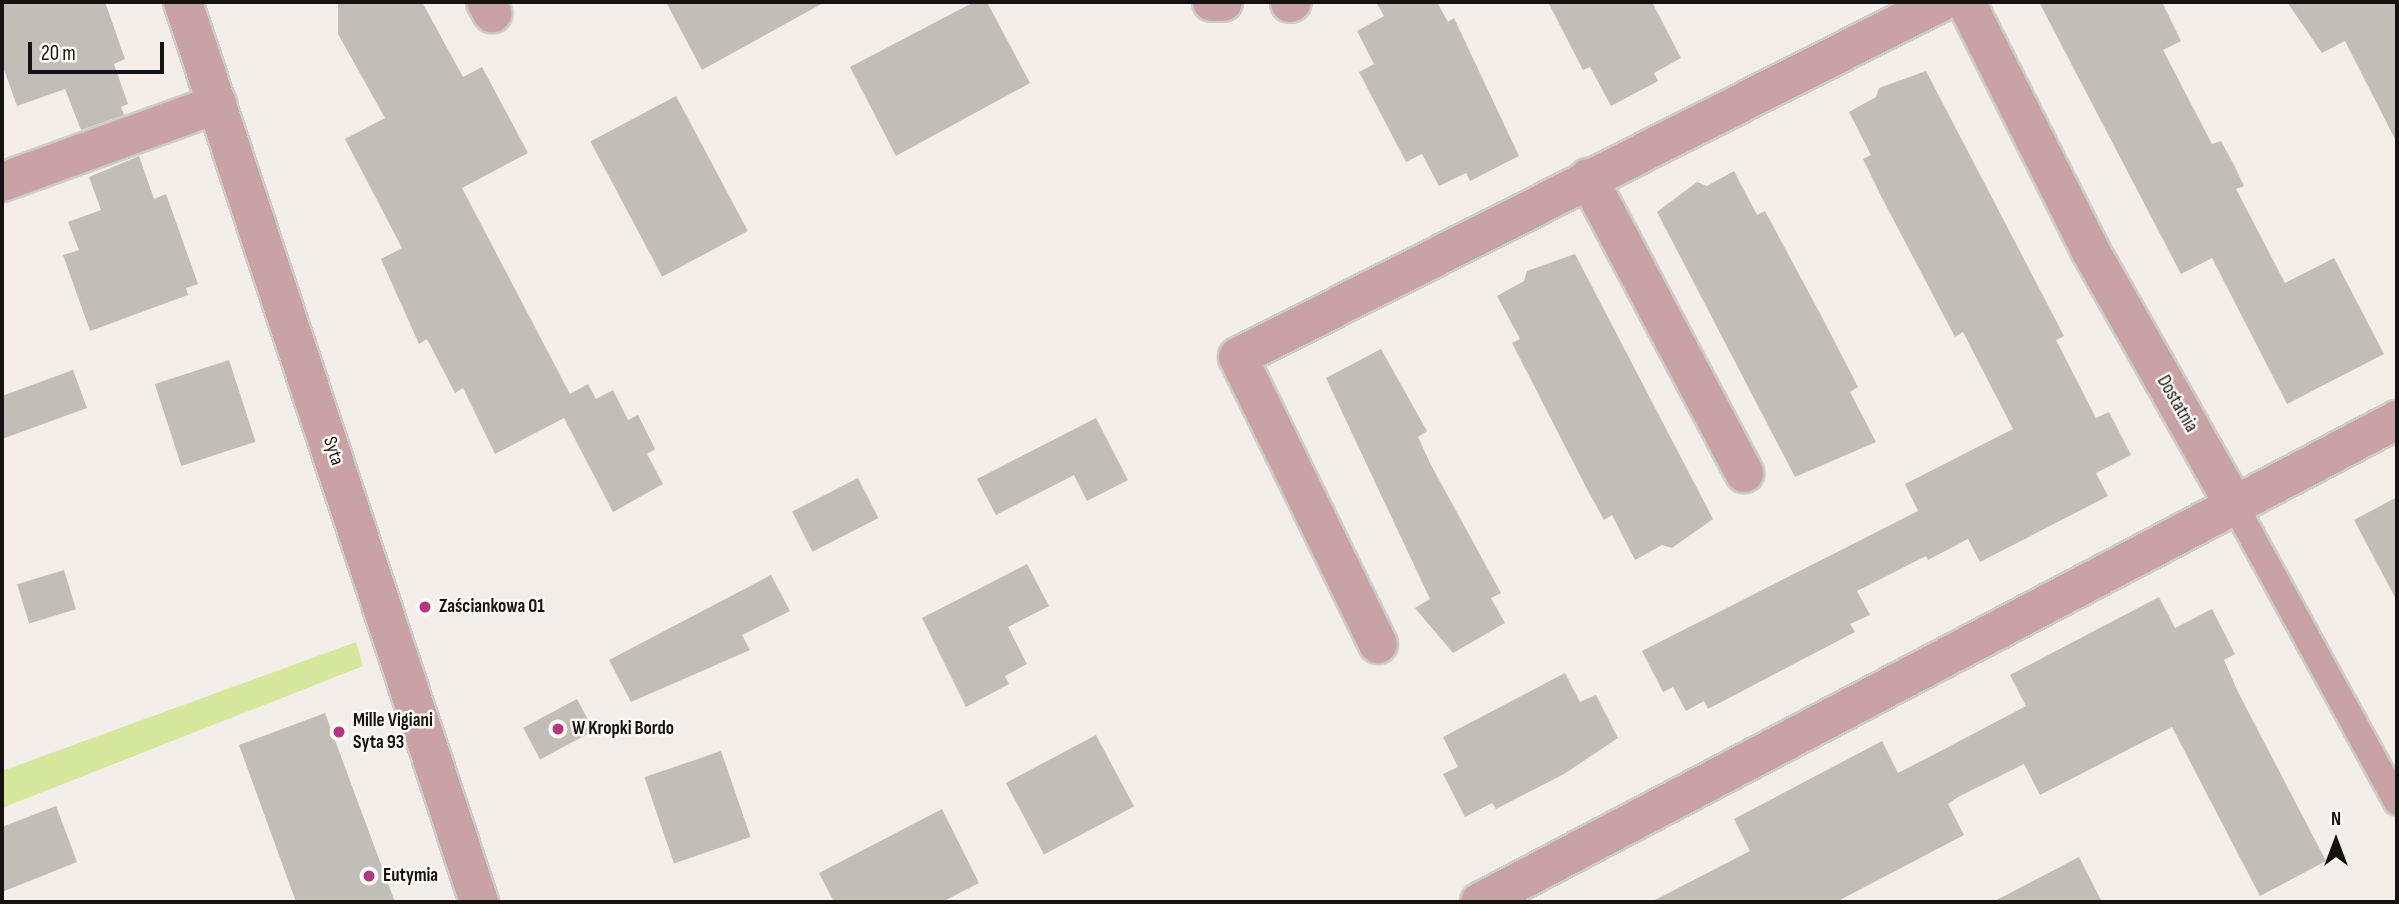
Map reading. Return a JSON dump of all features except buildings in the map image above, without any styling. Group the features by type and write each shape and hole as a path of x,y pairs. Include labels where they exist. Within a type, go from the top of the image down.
{"street":[{"name":"Syta","path":"183,2 479,902"},
{"path":"1212,2 1223,2"},
{"path":"1378,644 1238,357 1941,2"},
{"name":"Dostatnia","path":"1966,2 2090,250 2235,506"},
{"path":"2,182 218,104"},
{"path":"1588,178 1744,473"},
{"path":"1480,902 2397,420"}],"lane":[{"name":"Dostatnia","path":"2235,506 2397,802"}],"green space":[{"path":"356,642 363,666 2,808 2,771"}],"place":[{"name":"Zaściankowa 01","path":"425,607"},
{"name":"W Kropki Bordo","path":"558,729"},
{"name":"Mille Vigiani Syta 93","path":"339,732"},
{"name":"Eutymia","path":"369,876"}]}
